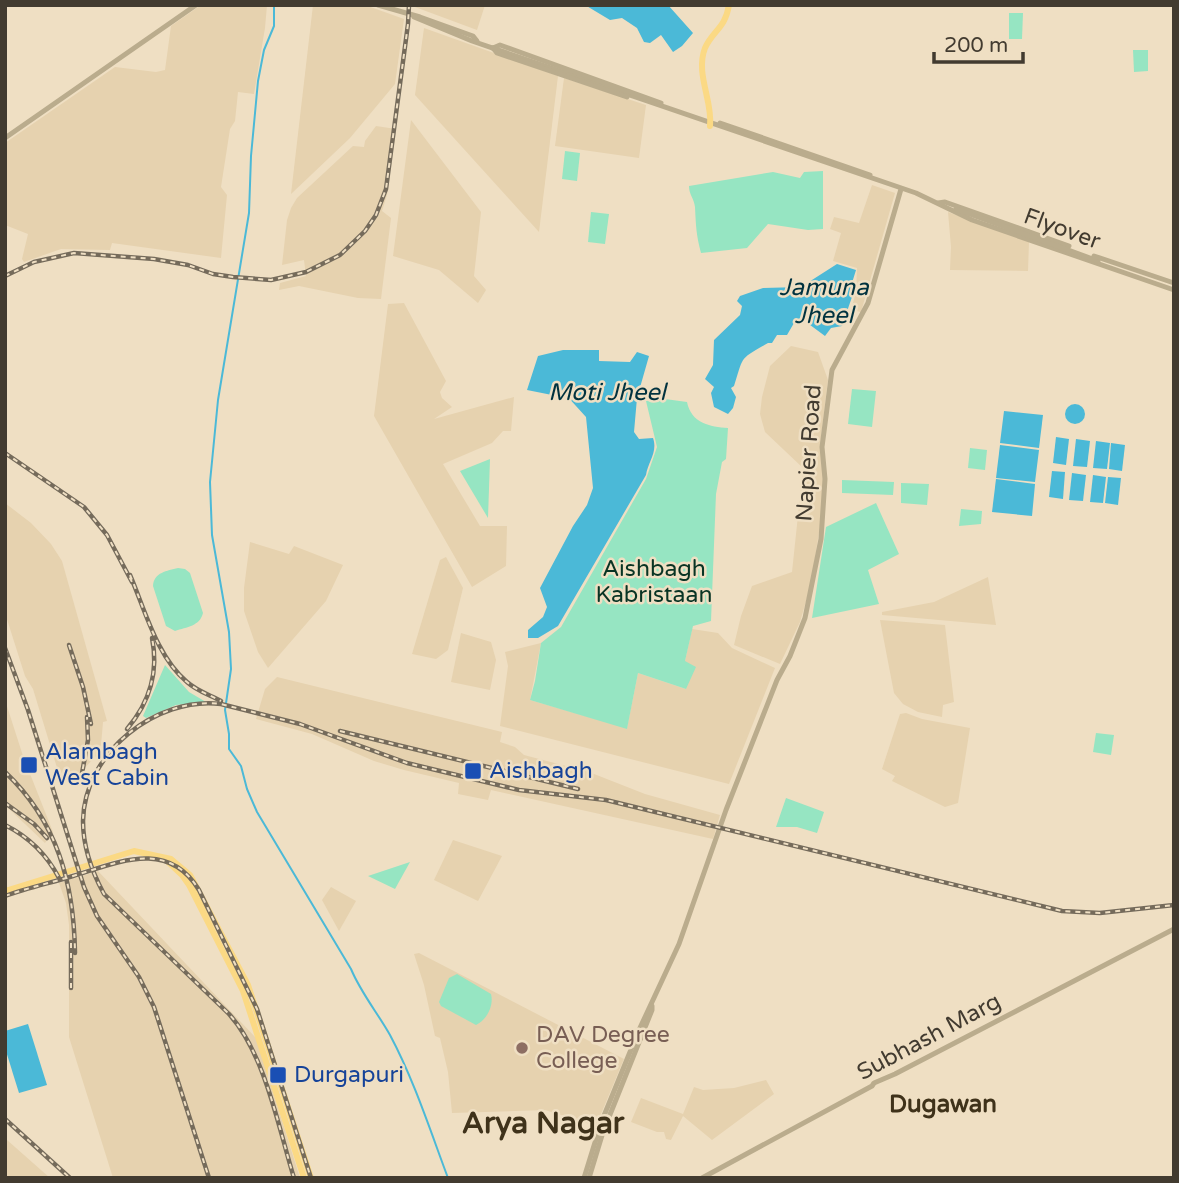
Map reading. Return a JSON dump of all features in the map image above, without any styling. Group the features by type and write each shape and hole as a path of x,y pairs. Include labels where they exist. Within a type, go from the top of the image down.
{"main road":[{"path":"5,138 196,5"},
{"path":"378,5 423,18 473,36 477,41 495,48 900,191 939,203 945,202 1007,223 1174,287"},
{"path":"385,5 402,13"},
{"path":"710,123 703,78 705,48 727,19 729,5"},
{"path":"495,48 500,45 710,123 836,162 877,181"},
{"name":"Napier Road","path":"600,1134 686,926 726,810 775,683 790,656 805,618 814,579 821,525 825,479 822,447 832,370 864,313 900,191"},
{"path":"105,861 127,853 142,852 171,859 190,876 248,985 311,1178"},
{"path":"5,892 92,864 134,854 167,860 189,885 243,991 304,1178"},
{"name":"Subhash Marg","path":"702,1178 874,1083 1174,929"},
{"path":"695,1178 874,1083"},
{"path":"586,1178 600,1134"},
{"path":"586,1178 600,1134"}],"shaded area":[{"path":"201,5 267,5 254,94 238,92 235,121 230,129 221,187 227,195 221,258 112,243 110,250 61,249 24,262 22,259 28,234 5,225 5,143 115,67 156,72 165,70 171,26"},
{"path":"313,5 365,5 404,19 395,84 350,138 291,194"},
{"path":"415,5 485,5 477,30"},
{"path":"424,28 558,76 539,232 415,95"},
{"path":"564,78 646,105 639,158 555,146"},
{"path":"411,120 481,212 474,276 486,290 478,303 439,270 393,256"},
{"path":"376,126 396,129 387,195 382,211 391,218 381,299 358,298 299,286 279,290 280,283 306,276 304,260 282,265 291,208 297,198 353,146 364,147 365,141"},
{"path":"872,185 895,193 861,312 851,310 856,292 857,268 833,261 841,233 830,229 834,217 859,223"},
{"path":"948,212 1029,242 1028,271 950,270"},
{"path":"404,303 446,381 440,392 442,398 452,407 434,419 514,397 511,431 503,431 492,443 443,464 480,526 507,526 506,566 472,587 374,416 388,304"},
{"path":"791,346 818,352 828,380 820,445 824,479 823,506 811,584 800,622 780,664 734,645 752,586 792,572 803,468 765,432 760,414 770,366"},
{"path":"5,503 31,523 51,544 62,561 107,721 103,722 101,745 97,755 77,776 62,784 33,689 25,676 5,613"},
{"path":"250,542 289,554 294,546 343,565 326,601 268,668 258,652 244,611"},
{"path":"446,557 463,588 448,650 436,659 412,654 440,560"},
{"path":"988,577 996,625 882,615 882,612 934,602"},
{"path":"880,620 945,625 954,702 943,705 942,717 918,712 903,704 894,693"},
{"path":"692,629 718,633 732,648 775,668 729,784 500,726 508,666 505,652 541,643 530,700 627,728 638,673 686,689 685,661"},
{"path":"461,633 491,642 496,660 490,690 451,682"},
{"path":"277,677 502,732 500,742 515,747 524,755 589,772 645,794 720,815 713,839 491,790 488,800 458,794 459,783 374,761 312,734 256,719 265,689"},
{"path":"5,700 23,756 53,832 45,843 5,805"},
{"path":"906,713 922,719 970,728 958,803 945,807 892,781 895,776 882,769 900,714"},
{"path":"453,840 502,856 478,901 434,880"},
{"path":"98,871 256,1038 300,1178 113,1178 69,1037 69,925 66,903 59,883"},
{"path":"331,887 356,901 339,931 322,900"},
{"name":"DAV Degree College","path":"419,953 624,1059 596,1126 545,1110 452,1113 448,1072 440,1038 435,1036 414,954"},
{"path":"766,1080 774,1094 712,1140 683,1116 671,1140 666,1139 664,1132 631,1122 641,1098 683,1114 694,1087 703,1090 734,1088"},
{"path":"7,1140 50,1178 5,1178"}],"green space":[{"path":"1009,13 1023,13 1022,39 1009,39"},
{"path":"1133,50 1148,50 1148,71 1134,72"},
{"path":"565,151 580,153 577,181 562,179"},
{"path":"823,171 823,229 808,230 768,224 747,248 701,253 689,186 773,172 800,178 804,172"},
{"path":"591,212 609,214 605,244 588,242"},
{"path":"852,389 876,391 872,427 848,424"},
{"name":"Aishbagh Kabristaan","path":"665,399 687,402 697,419 708,425 728,428 726,459 722,462 716,494 711,621 693,626 685,661 696,667 686,689 638,673 627,729 530,700 541,643 561,627 646,479 657,447 646,401"},
{"path":"970,448 987,450 985,470 968,468"},
{"path":"490,459 488,518 460,471"},
{"path":"842,480 894,482 893,495 842,493"},
{"path":"901,483 929,484 927,505 901,503"},
{"path":"876,503 899,554 868,570 879,604 812,618 826,527"},
{"path":"961,509 982,511 981,524 959,526"},
{"path":"178,568 190,573 203,613 196,623 175,631 166,626 153,586 158,575"},
{"path":"165,665 189,692 206,702 176,705 146,718 143,716"},
{"path":"1096,733 1114,735 1111,755 1093,752"},
{"path":"786,798 824,812 817,833 797,827 776,827"},
{"path":"410,862 395,889 368,876"},
{"path":"457,974 491,994 489,1012 476,1025 441,1006 439,1002 449,978"}],"water":[{"path":"585,5 668,5 693,33 673,52 661,35 650,43 644,42 637,28 622,18 610,20"},
{"name":"Jamuna Jheel","path":"837,264 856,270 852,283 853,294 842,326 831,328 825,336 802,319 794,323 787,335 777,335 772,343 758,348 744,360 731,388 736,397 728,414 714,407 711,393 714,387 705,379 713,365 714,340 740,315 742,306 737,301 740,296 763,288 801,287"},
{"name":"Moti Jheel","path":"563,350 599,350 599,361 630,362 637,352 649,356 637,398 634,432 639,439 653,438 654,452 646,475 558,626 538,638 528,638 528,630 543,617 547,607 540,588 587,505 593,488 586,417 566,395 527,390 538,356"},
{"path":"1075,404 1082,407 1085,414 1082,421 1075,424 1068,421 1065,414 1068,407"},
{"path":"1004,411 1043,415 1039,448 1000,443"},
{"path":"1056,437 1069,439 1066,465 1053,463"},
{"path":"1076,439 1090,441 1087,467 1073,466"},
{"path":"1096,441 1110,443 1107,469 1093,468"},
{"path":"1111,443 1125,445 1122,471 1109,469"},
{"path":"1000,445 1039,450 1035,482 996,478"},
{"path":"1052,471 1065,472 1063,499 1049,497"},
{"path":"1072,473 1086,475 1083,501 1069,500"},
{"path":"1093,475 1106,477 1103,503 1090,502"},
{"path":"1108,477 1121,478 1118,505 1105,503"},
{"path":"996,479 1035,484 1032,516 992,512"},
{"path":"28,1024 47,1085 19,1093 5,1048 5,1031"}],"waterway":[{"path":"274,5 274,26 264,50 258,81 249,213 218,400 210,482 212,535 229,632 231,669 225,710 229,749 241,766 257,812 399,1052 448,1178"}],"railway":[{"path":"5,276 34,262 74,253 154,259 188,265 213,274 271,280 306,272 340,255 365,231 376,215 386,189 409,5"},
{"path":"5,453 84,507 107,535 132,582"},
{"path":"130,575 153,632 168,660 191,685 221,701"},
{"path":"127,729 141,709 150,686 154,663 152,638"},
{"path":"69,645 83,687 91,724"},
{"path":"5,648 28,710 84,887 97,916 139,977 154,1007 209,1178"},
{"path":"294,1178 269,1092 252,1049 241,1030 229,1014 104,894 86,850 83,821 87,796 96,773 110,752 128,734 172,709 196,704 221,704 300,724 407,763 519,790 606,800 1062,911 1100,913 1174,905"},
{"path":"81,779 88,740 87,717"},
{"path":"340,731 578,789"},
{"path":"5,772 38,811 59,855 71,902 75,953"},
{"path":"5,803 34,824 47,838"},
{"path":"5,825 36,847 59,878"},
{"path":"5,896 125,861 158,859 173,864 187,874 199,890 257,1009 311,1178"},
{"path":"71,942 71,988"},
{"path":"5,1119 70,1178"}],"place":[{"name":"Alambagh West Cabin","path":"29,765"},
{"name":"Aishbagh","path":"473,771"},
{"name":"DAV Degree College","path":"522,1048"},
{"name":"Durgapuri","path":"278,1075"}],"district":[{"name":"Dugawan","path":"943,1104"},
{"name":"Arya Nagar","path":"543,1123"}]}
